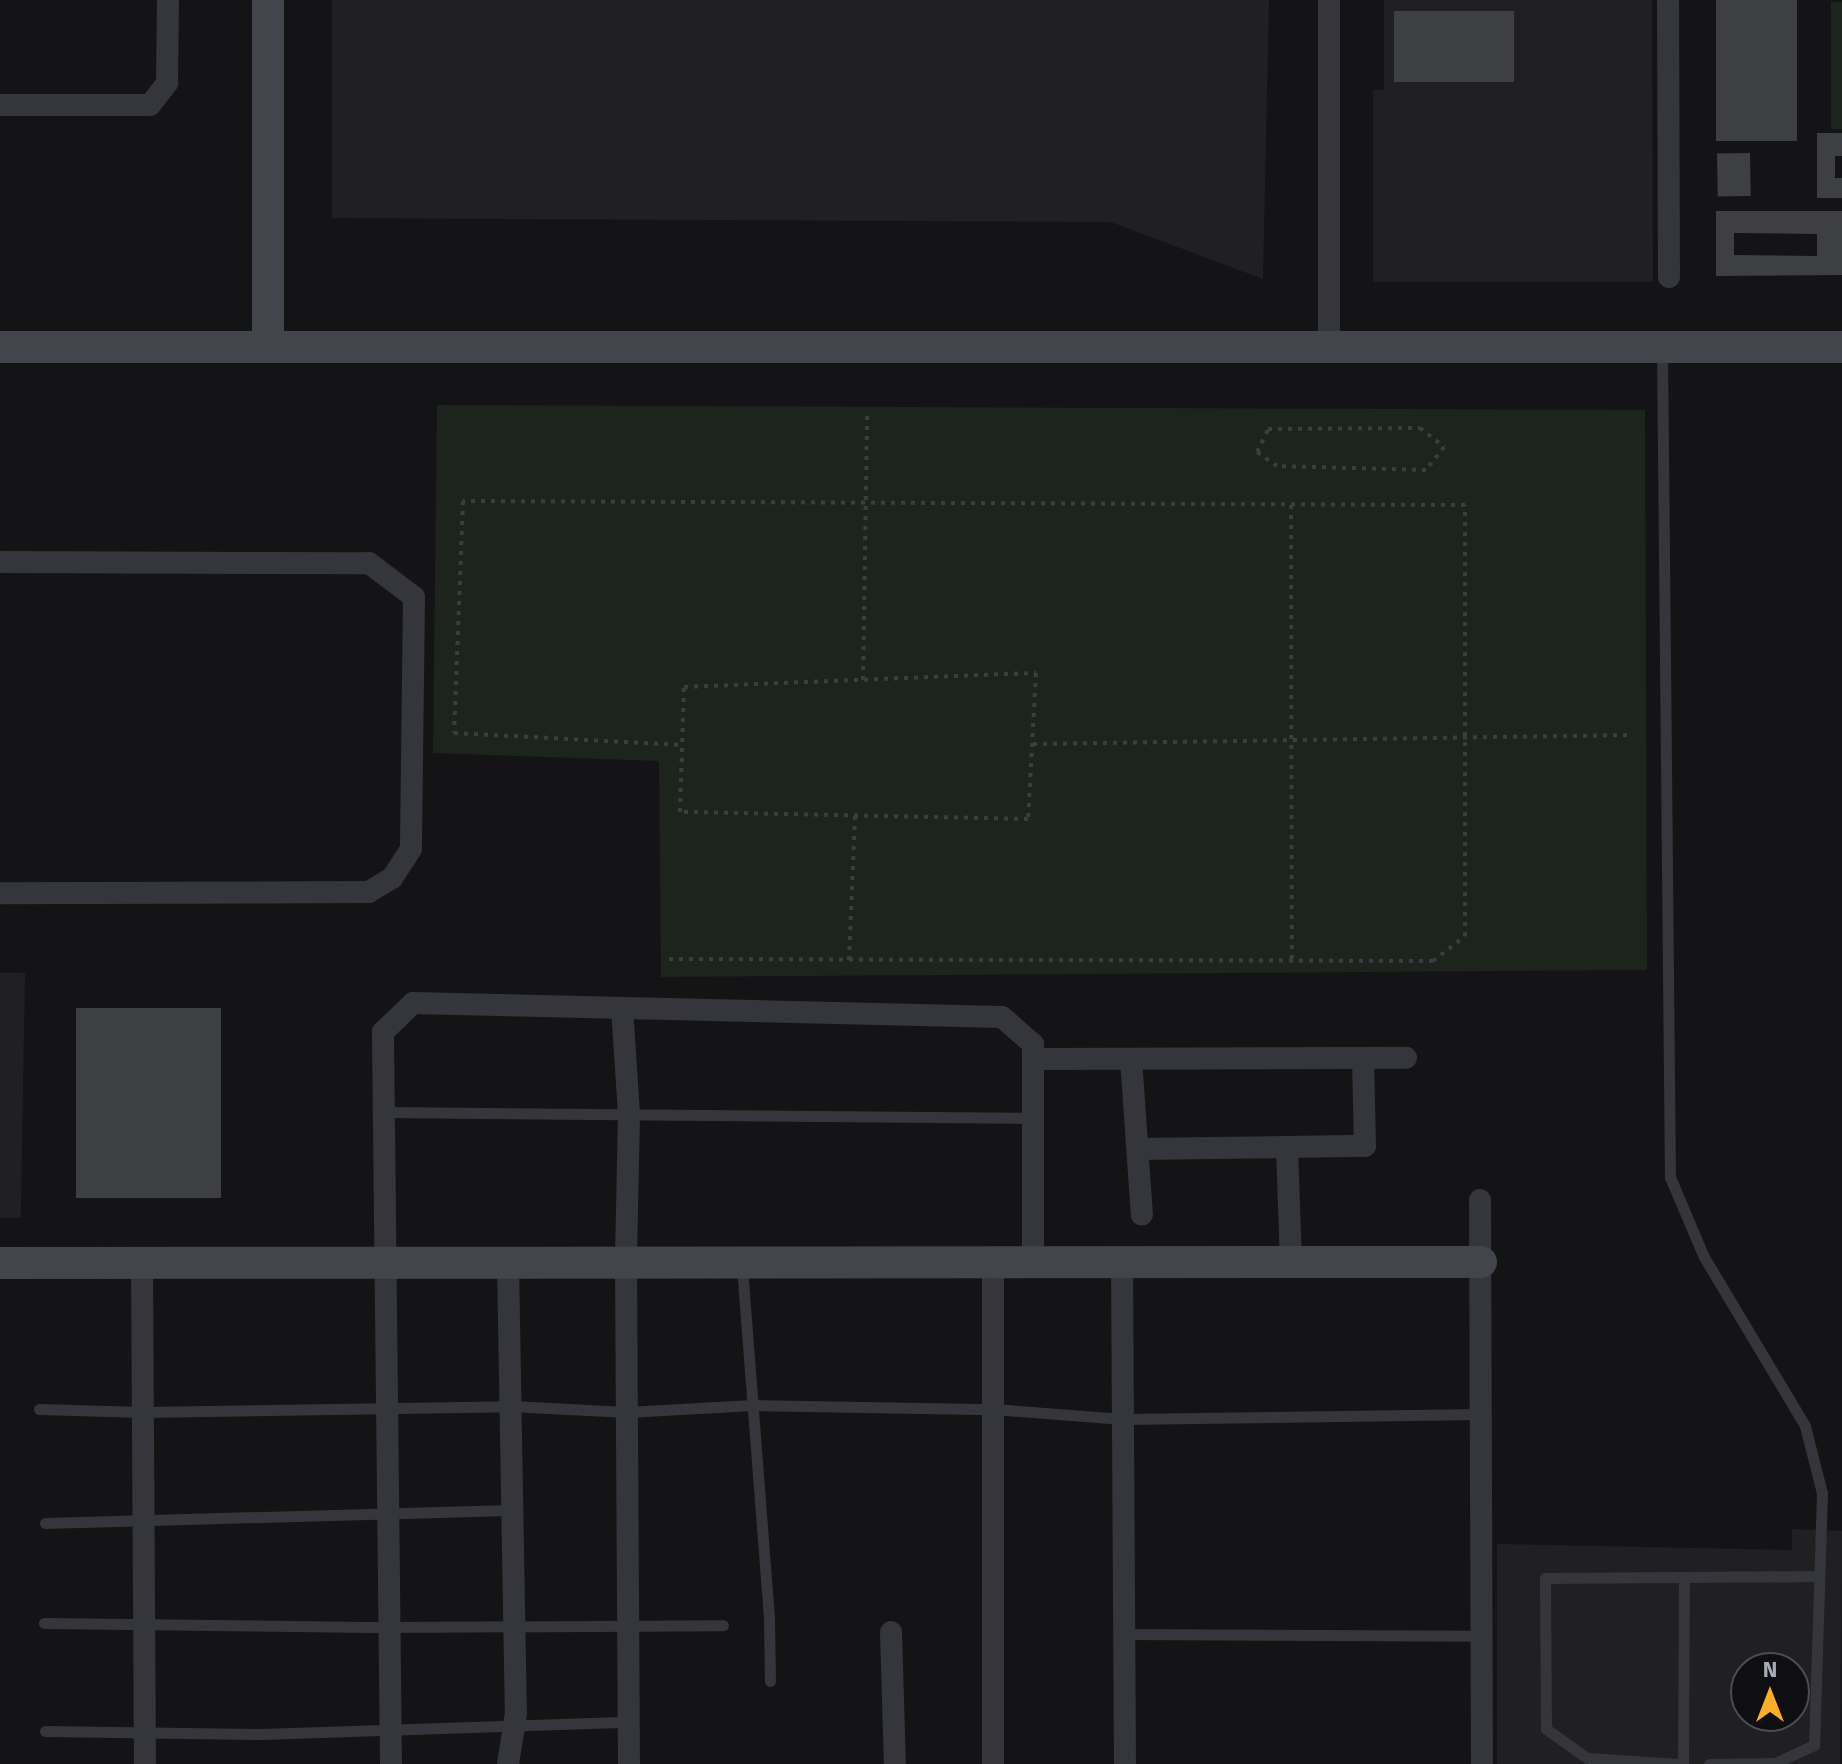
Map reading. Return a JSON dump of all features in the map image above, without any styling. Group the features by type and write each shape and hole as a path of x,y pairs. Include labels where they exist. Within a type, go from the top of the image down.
{"street":[{"path":"0,105 150,105 167,83 168,0"},
{"path":"268,0 268,346"},
{"path":"1329,0 1329,346"},
{"path":"1668,0 1669,277"},
{"path":"0,347 1842,347"},
{"path":"0,562 369,563 414,597 411,849 392,878 369,892 0,893"},
{"path":"391,1764 383,1032 413,1003 1002,1017 1033,1044 1033,1262"},
{"path":"622,1008 629,1114 626,1263 629,1764"},
{"path":"1138,1149 1365,1146 1363,1058"},
{"path":"1033,1059 1406,1058"},
{"path":"1131,1059 1142,1215"},
{"path":"1287,1148 1291,1262"},
{"path":"1480,1200 1482,1764"},
{"path":"993,1262 993,1764"},
{"path":"1122,1262 1125,1764"},
{"path":"0,1263 1481,1262"},
{"path":"142,1263 145,1764"},
{"path":"508,1263 515,1624 514,1729 508,1764"},
{"path":"891,1632 895,1764"}],"lane":[{"path":"1662,347 1670,1177 1704,1257 1805,1426 1822,1493 1814,1745 1775,1763 1709,1764"},
{"path":"384,1112 1033,1118"},
{"path":"742,1262 769,1619 770,1681"},
{"path":"39,1409 143,1412 510,1406 627,1412 753,1405 993,1409 1123,1419 1481,1414"},
{"path":"45,1523 388,1516 512,1510"},
{"path":"1684,1579 1681,1764 1587,1758 1546,1729 1545,1578 1819,1576"},
{"path":"44,1623 389,1627 723,1625"},
{"path":"1124,1634 1482,1636"},
{"path":"45,1731 145,1734 390,1732 629,1722"}],"path":[{"path":"863,680 867,414"},
{"path":"1420,428 1444,447 1426,470 1277,466 1257,452 1268,429 1420,428"},
{"path":"669,959 1433,961 1465,936 1465,505 463,501 454,733 682,745"},
{"path":"1291,505 1292,961"},
{"path":"1036,673 1033,744 1028,819 680,812 684,687 1036,673"},
{"path":"1033,744 1632,735"},
{"path":"849,960 855,816"}],"shaded area":[{"path":"332,0 1269,0 1263,279 1111,222 332,218"},
{"path":"1384,0 1652,0 1653,282 1373,282 1373,90 1384,90"},
{"path":"1831,2 1842,2 1842,129 1831,129"},
{"path":"437,405 1645,410 1647,970 661,977 659,761 433,753"},
{"path":"0,973 25,973 21,1218 0,1218"},
{"path":"1792,1529 1842,1531 1840,1764 1497,1764 1497,1544 1792,1550"}],"building":[{"path":"1716,0 1797,0 1797,141 1716,141"},
{"path":"1394,11 1514,11 1514,82 1394,82"},
{"path":"1817,133 1842,133 1842,156 1835,156 1835,178 1842,178 1842,198 1817,198"},
{"path":"1750,153 1751,196 1718,197 1717,154"},
{"path":"1716,211 1842,211 1842,275 1716,276","holes":["1734,233 1817,234 1817,256 1734,255"]},
{"path":"76,1008 221,1008 221,1198 76,1198"}]}
